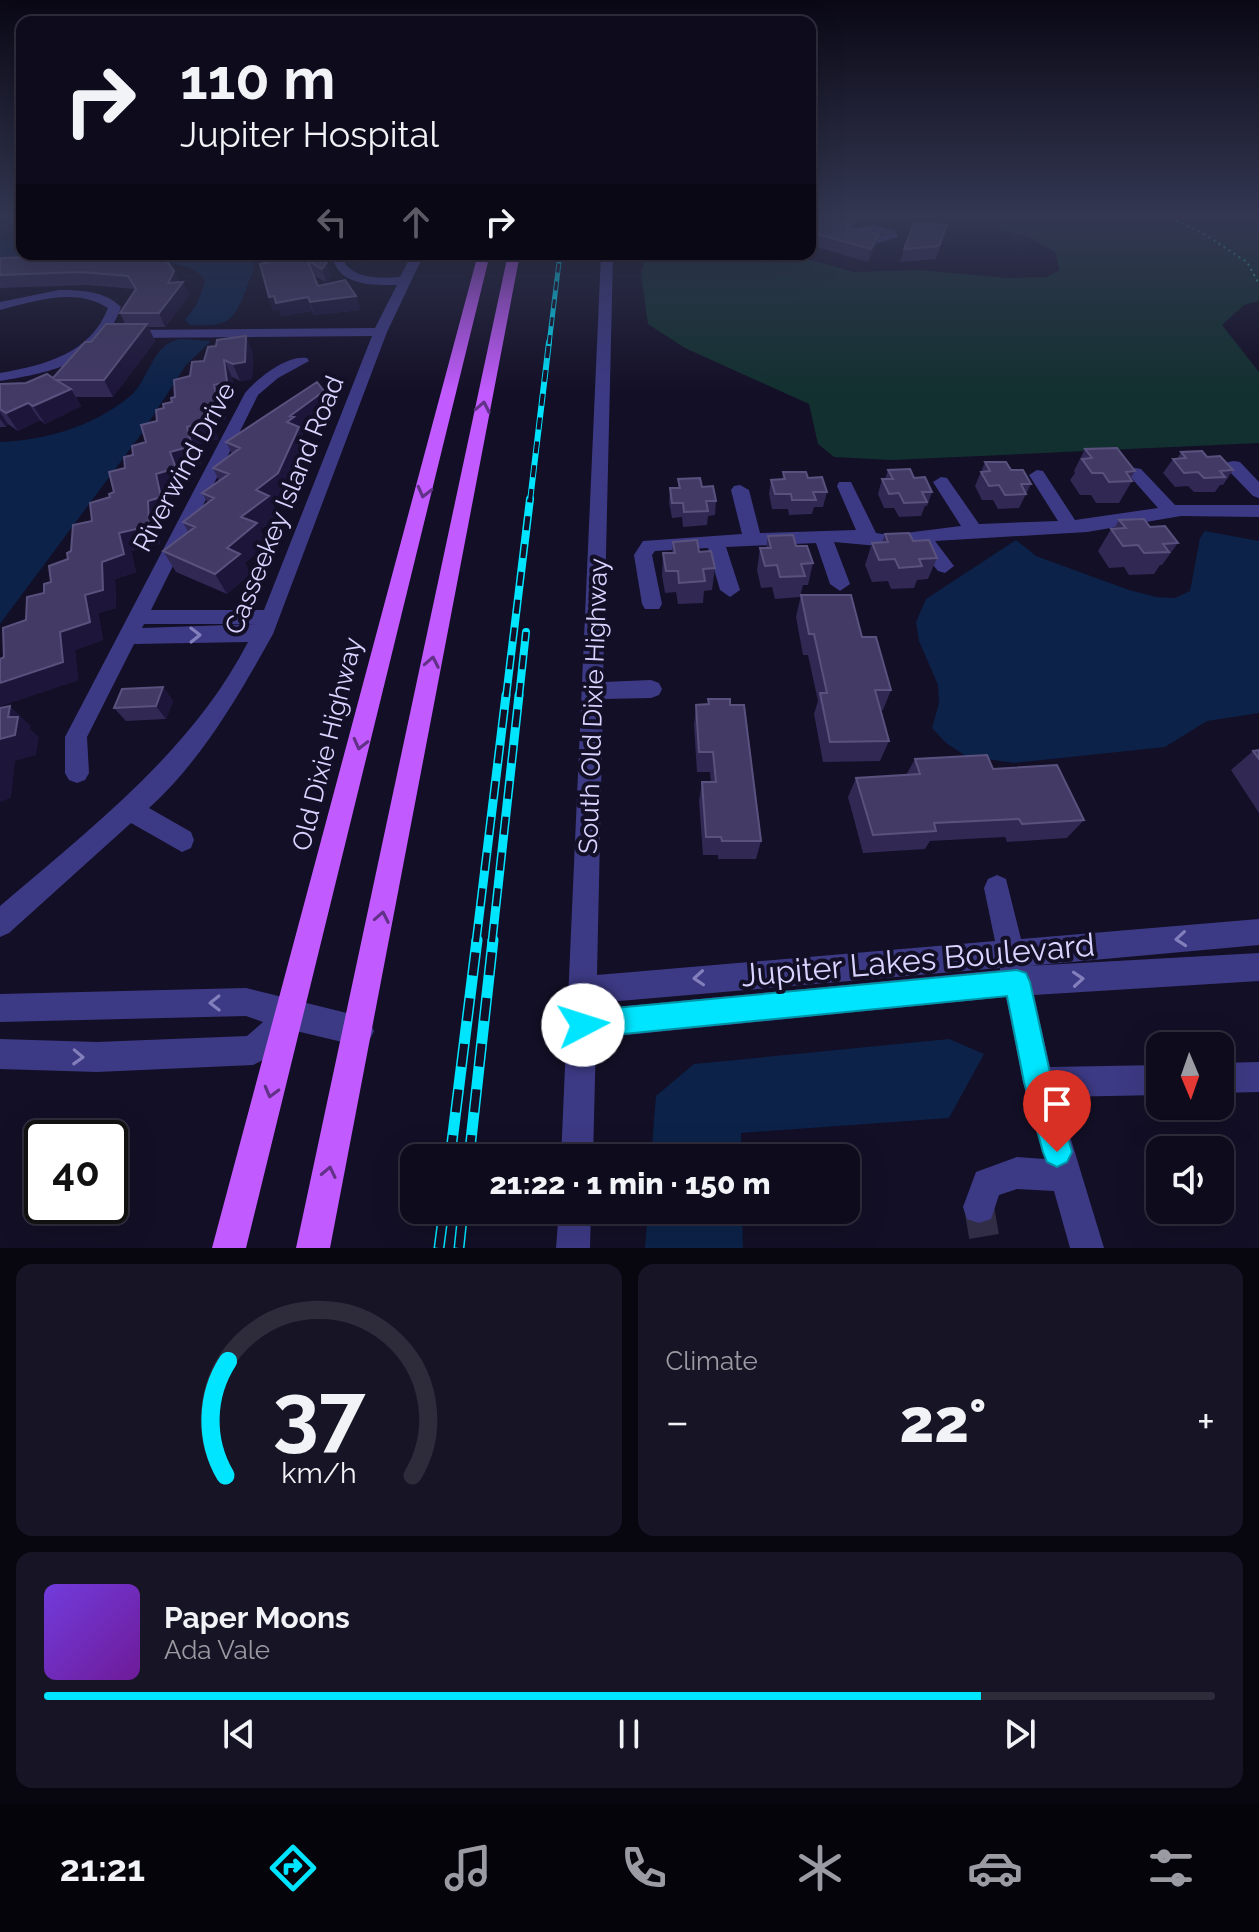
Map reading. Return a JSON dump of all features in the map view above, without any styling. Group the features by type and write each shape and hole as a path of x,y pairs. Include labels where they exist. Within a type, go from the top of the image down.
{"main road":[{"name":"Old Dixie Highway","path":"229,1248 478,276"},
{"path":"313,1248 510,276"}],"street":[{"path":"356,276 365,280 407,279"},
{"name":"Casseekey Island Road","path":"0,924 131,810 196,738 246,667 267,626 380,332 408,276"},
{"name":"South Old Dixie Highway","path":"578,1144 606,276"},
{"path":"0,306 45,296 87,295 105,299 115,307 103,334 73,357 48,369 0,377"},
{"path":"103,334 380,332"},
{"name":"Riverwind Drive","path":"77,773 76,737 252,393 273,375 302,361"},
{"path":"1234,466 1259,492"},
{"path":"1135,473 1170,511"},
{"path":"1037,475 1070,526"},
{"path":"941,482 974,531"},
{"path":"845,486 869,538"},
{"path":"740,490 753,540"},
{"path":"652,604 643,555 649,545 823,536 889,541 974,531 1070,526 1170,511 1259,511"},
{"path":"823,536 840,584"},
{"path":"921,537 945,566"},
{"path":"715,541 730,590"},
{"path":"131,627 267,626"},
{"path":"593,691 651,689"},
{"path":"131,810 182,840"},
{"path":"997,888 1038,1082 1087,1248"},
{"name":"Jupiter Lakes Boulevard","path":"583,1025 1014,969 1259,932"},
{"name":"Jupiter Lakes Boulevard","path":"583,990 689,978 1014,969 1259,967"},
{"path":"0,1008 246,1002 359,1031"},
{"path":"0,1054 97,1057 253,1050 291,1016"},
{"path":"1234,1078 1259,1077"},
{"path":"1038,1082 1146,1080"},
{"path":"979,1207 987,1183 1017,1173 1064,1176"},
{"path":"573,1248 574,1224"}],"green space":[{"path":"641,276 1009,278 1259,276 1259,301 1244,305 1222,325 1259,372 1259,443 892,460 834,457 818,444 809,404 685,348 648,324"}],"water":[{"path":"251,276 239,306 223,323 190,325 185,320 197,304 205,282 202,277"},
{"path":"182,339 211,341 186,365 142,433 0,624 0,442 51,435 100,416 136,390 164,347"},
{"path":"1205,531 1259,541 1259,713 1207,721 1165,747 1014,763 966,756 946,743 932,728 939,703 938,685 919,641 916,622 926,599 1016,540 1036,556 1129,590 1175,598 1190,591 1200,538"},
{"path":"949,1039 984,1054 949,1118 741,1133 741,1144 652,1144 656,1096 694,1064"},
{"path":"647,1224 742,1224 743,1248 645,1248"}],"building":[{"path":"128,276 171,276 168,283 183,282 159,313 120,313 136,289"},
{"path":"263,276 314,276 318,286 345,280 356,296 310,302 308,297 276,303 274,296 269,297"},
{"path":"106,324 147,324 104,380 56,380 71,389 33,406 28,403 6,413 0,409 0,384 26,383 47,374 53,378"},
{"path":"246,336 245,362 233,364 224,360 227,382 214,385 218,402 204,405 209,421 187,427 192,446 170,452 176,468 156,474 161,497 148,501 149,526 119,533 124,554 102,562 103,590 85,595 90,622 60,632 63,662 0,683 0,659 4,657 3,628 26,620 27,597 44,593 44,584 51,582 49,566 68,559 73,525 92,521 90,503 110,497 109,494 114,492 109,472 125,468 124,457 133,455 132,446 146,442 141,425 157,421 156,410 164,408 163,404 172,402 171,398 175,397 174,380 190,376 192,362 204,361 208,347 216,346 217,340"},
{"path":"317,382 324,391 290,416 294,417 287,422 299,427 278,473 256,490 269,496 241,517 257,523 227,548 240,554 215,574 163,551 195,527 183,522 214,498 202,493 229,474 213,468 240,448 226,442"},
{"path":"1117,448 1135,471 1126,472 1132,481 1109,482 1103,473 1092,473 1082,459 1092,458 1085,449"},
{"path":"1202,451 1207,457 1220,456 1233,470 1220,471 1225,477 1204,478 1198,472 1184,473 1173,459 1186,458 1181,452"},
{"path":"985,462 1006,462 1011,470 1023,470 1031,484 1021,484 1026,494 1005,495 999,485 989,486 981,472 990,471"},
{"path":"910,469 914,478 925,477 932,492 922,492 927,502 904,503 899,493 889,494 882,479 893,479 888,470"},
{"path":"783,472 806,472 808,478 822,477 827,492 813,492 816,500 792,500 791,494 775,494 771,480 785,479"},
{"path":"700,478 702,487 713,486 716,501 706,501 708,511 684,512 683,503 672,503 670,488 680,488 678,479"},
{"path":"1144,519 1150,527 1165,526 1178,543 1163,544 1169,552 1144,553 1138,545 1123,546 1111,529 1126,528 1119,520"},
{"path":"909,533 913,541 929,540 937,558 919,559 922,566 899,568 895,559 879,560 872,543 888,542 885,534"},
{"path":"793,535 796,546 807,546 813,563 801,564 805,576 780,577 777,565 765,566 760,548 771,548 768,536"},
{"path":"697,540 699,552 711,551 715,568 703,569 705,581 679,583 678,571 666,571 663,553 675,553 673,542"},
{"path":"801,595 851,595 862,637 876,637 891,690 875,690 889,741 830,742 820,693 827,693 814,634 809,634"},
{"path":"163,687 156,706 114,708 122,689"},
{"path":"708,699 730,699 730,705 744,705 761,841 722,841 721,837 706,837 702,782 716,782 713,752 699,752 696,705 709,704"},
{"path":"10,706 8,717 18,717 15,735 0,739 0,708"},
{"path":"987,755 993,769 1057,765 1084,820 1022,824 1019,819 934,823 936,831 873,835 856,778 920,774 915,759"}],"tunnel":[{"path":"979,1207 986,1248"}],"railway":[{"path":"549,344 557,276"},
{"path":"530,501 549,342"},
{"path":"506,697 530,499"},
{"path":"519,697 526,632"},
{"path":"476,942 506,695"},
{"path":"492,942 519,695"},
{"path":"452,1144 477,940"},
{"path":"471,1144 493,940"},
{"path":"439,1248 442,1224"},
{"path":"459,1248 462,1224"}],"route":[{"path":"583,1025 1017,982 1038,1082 1057,1152"}]}
